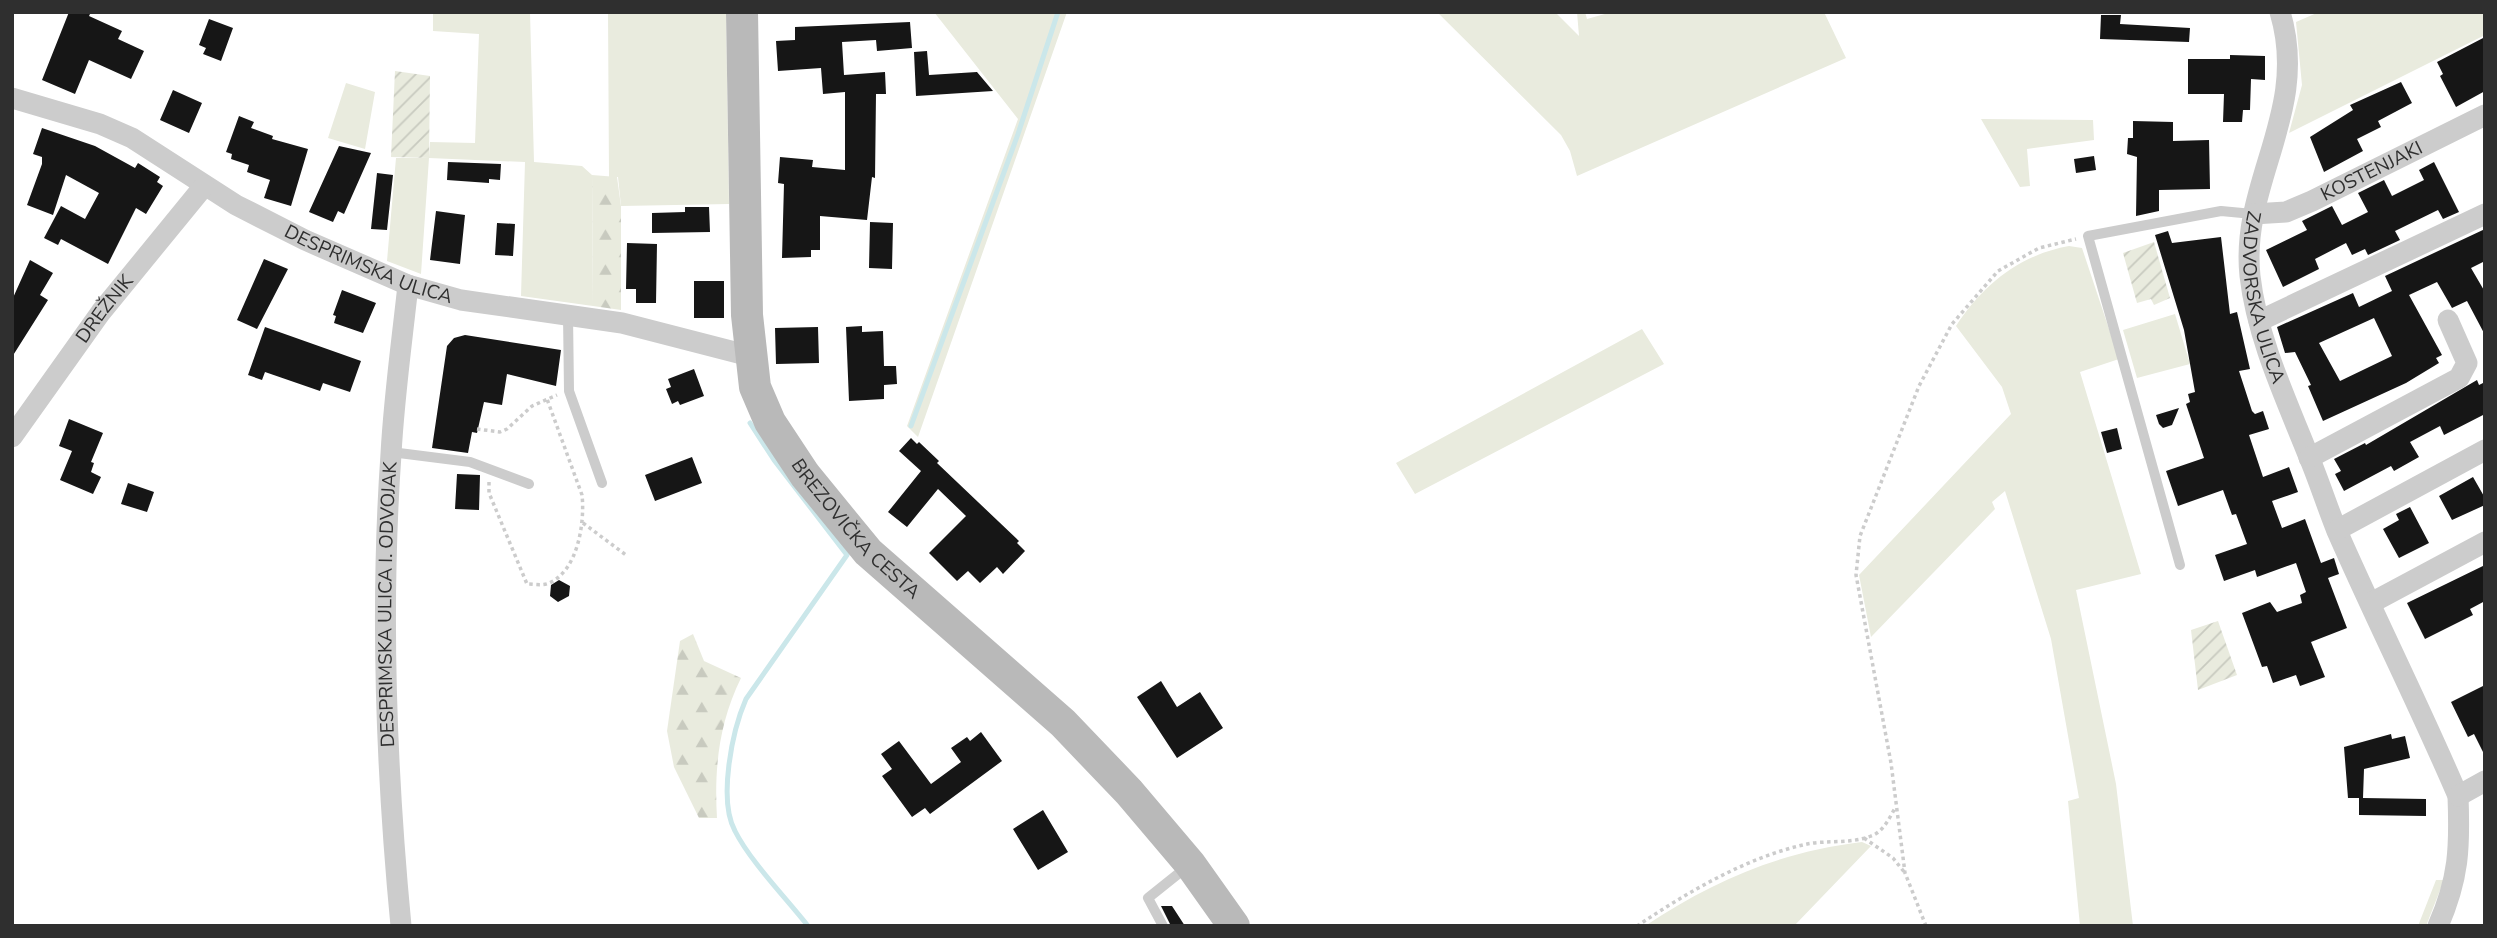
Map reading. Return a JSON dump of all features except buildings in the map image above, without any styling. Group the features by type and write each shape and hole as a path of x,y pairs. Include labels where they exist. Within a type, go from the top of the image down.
{"main road":[{"name":"BREZOVIČKA CESTA","path":"742,12 747,315 755,387 770,422 846,528 868,552 1063,723 1129,792 1190,864 1228,922"}],"street":[{"name":"ZADVORSKA ULICA","path":"2280,12 2288,48 2286,102 2253,214 2249,258 2259,321 2337,530 2458,796 2456,881 2438,926"},
{"name":"DESPRIMSKA ULICA","path":"12,98 100,124 132,138 204,186 305,240 408,285 461,300 648,329 731,354 750,356"},
{"name":"KOSTENJAKI","path":"2253,214 2286,212 2312,201 2485,115"},
{"name":"DREŽNIK","path":"12,437 101,312 204,186"},
{"path":"2259,321 2485,214"},
{"name":"DESPRIMSKA ULICA I. ODVOJAK","path":"401,926 386,696 391,452 408,285"},
{"path":"2309,458 2459,378 2467,363 2448,320"},
{"path":"2337,530 2485,450"},
{"path":"2371,603 2485,542"},
{"path":"2458,796 2485,781"}],"lane":[{"path":"2180,565 2088,236 2221,211 2253,214"},
{"path":"568,315 569,391 602,483"},
{"path":"391,452 470,462 529,484"},
{"path":"1163,926 1148,898 1190,864"}],"path":[{"path":"1926,926 1905,873 1891,763 1856,575 1860,536 1919,386 1968,301 1998,271 2020,257 2039,248 2088,236"},
{"path":"477,429 500,432 532,406 569,391"},
{"path":"492,471 489,493 527,584 547,584 564,573 583,523 582,495 547,399"},
{"path":"583,523 626,555"},
{"path":"1637,926 1733,871 1775,853 1808,844 1874,835 1885,826 1896,806"},
{"path":"1864,838 1893,858 1905,873"}],"green space":[{"path":"433,12 530,12 534,162 582,166 592,175 593,306 521,296 525,162 429,158 430,142 475,143 479,34 433,31"},
{"path":"608,12 726,12 729,204 621,206 618,177 609,177"},
{"path":"934,12 1067,12 918,437 907,426 1018,119"},
{"path":"1437,12 1555,12 1579,36 1577,12 1585,12 1587,19 1612,12 1824,12 1846,58 1577,176 1570,151 1561,135"},
{"path":"2319,12 2485,12 2485,35 2289,133 2302,85 2296,22"},
{"path":"395,71 430,76 429,158 391,157"},
{"path":"346,83 375,92 365,149 328,138"},
{"path":"1981,119 2093,120 2094,140 2027,149 2030,186 2020,187"},
{"path":"396,158 429,158 421,274 387,261"},
{"path":"592,175 617,177 621,206 621,310 593,306"},
{"path":"2154,242 2170,298 2154,305 2151,299 2137,303 2123,253"},
{"path":"2069,246 2082,248 2119,359 2080,372 2141,574 2076,590 2116,784 2133,926 2080,926 2068,801 2079,798 2051,639 2005,491 1992,502 1995,509 1871,637 1859,575 2011,414 2002,387 1956,326 1990,285 2018,264 2051,250"},
{"path":"2175,314 2190,364 2137,378 2123,330"},
{"path":"1642,329 1664,364 1415,494 1396,463"},
{"path":"2218,621 2237,675 2198,690 2191,630"},
{"path":"693,634 704,661 741,678 728,712 720,746 716,781 717,818 699,818 674,767 667,731 680,641"},
{"path":"1862,842 1871,846 1794,926 1645,926 1696,895 1749,870 1803,853"},
{"path":"2436,880 2444,880 2426,926 2418,926"}],"waterway":[{"path":"911,426 1018,134 1058,12"},
{"path":"750,423 774,460 847,555 746,699 736,729 727,784 730,818 735,831 759,867 808,926"}]}
